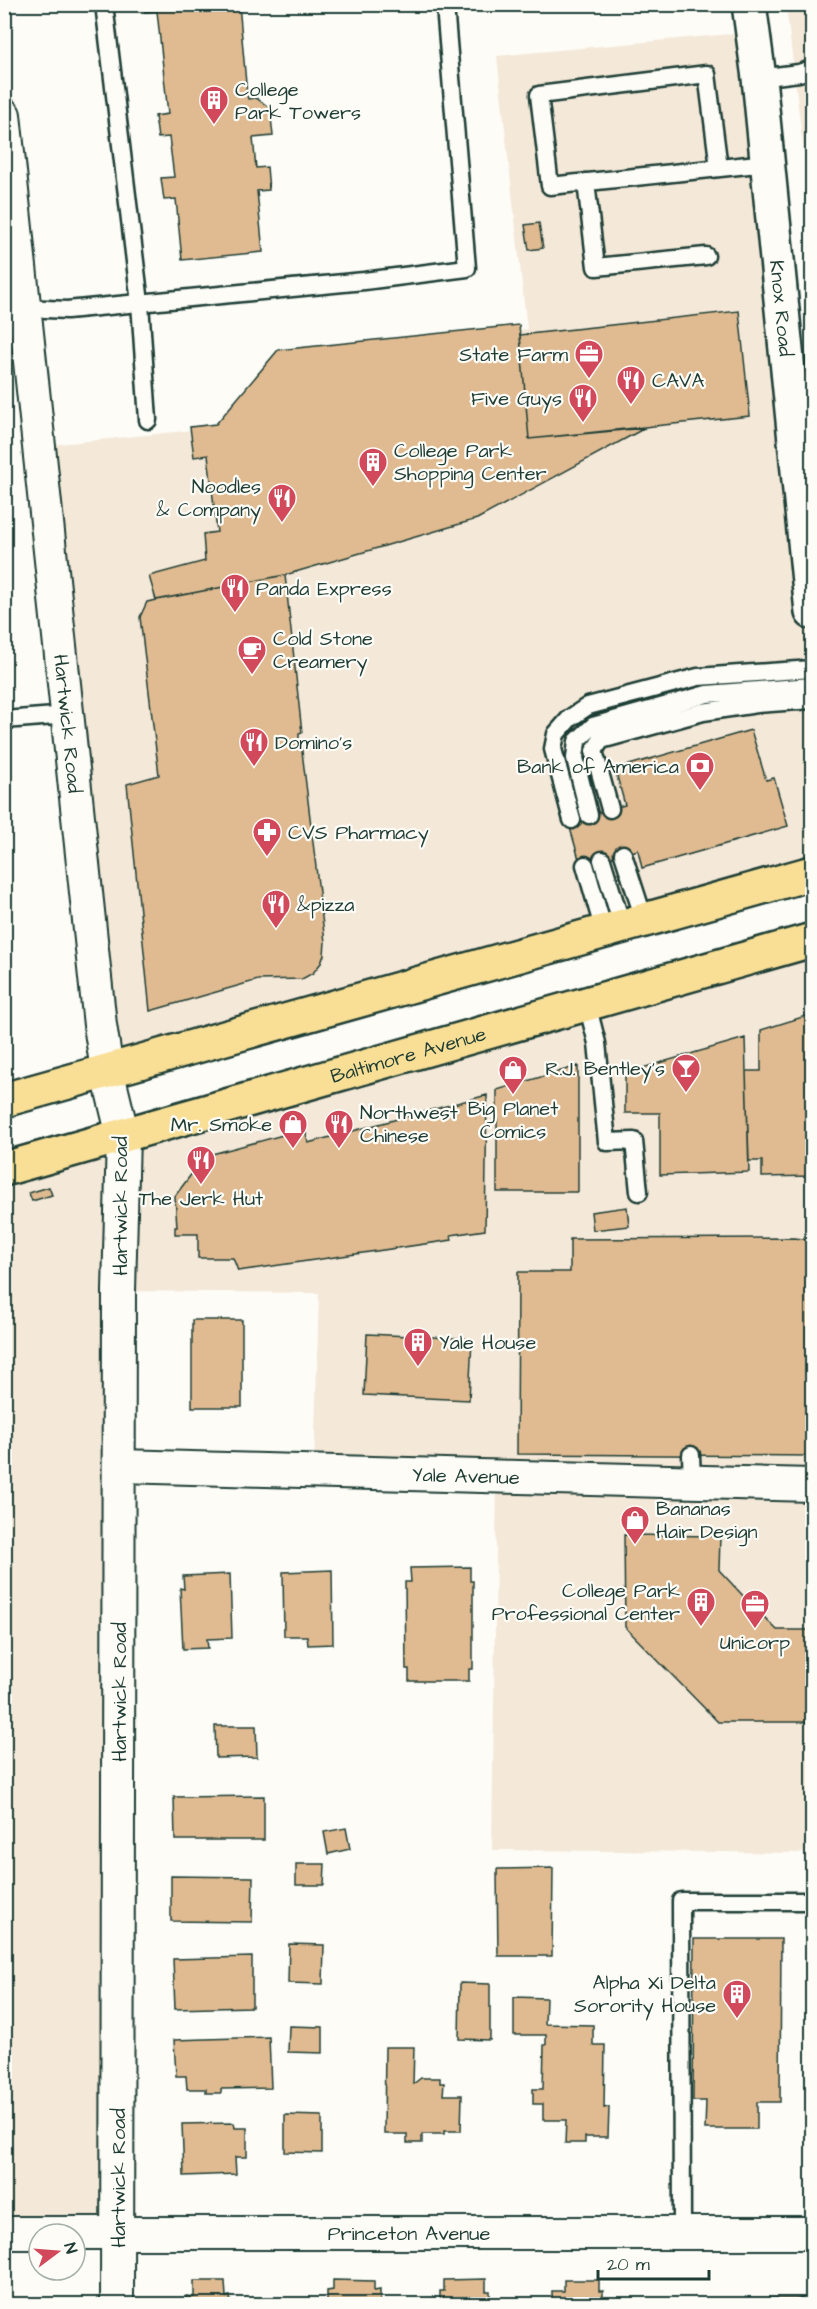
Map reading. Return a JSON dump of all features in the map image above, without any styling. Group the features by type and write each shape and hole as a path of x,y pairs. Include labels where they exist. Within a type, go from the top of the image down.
{"main road":[{"path":"4,1100 813,873"},
{"name":"Baltimore Avenue","path":"4,1169 813,940"}],"street":[{"name":"Knox Road","path":"749,4 767,163 802,404 813,612"},
{"name":"Hartwick Road","path":"4,115 15,310 68,715 100,1025 107,1070 123,1136 119,1291 117,2304"},
{"name":"Yale Avenue","path":"120,1466 692,1468 813,1485"},
{"name":"Princeton Avenue","path":"4,2233 813,2233"}],"lane":[{"path":"104,4 140,303 148,420"},
{"path":"15,310 67,310 364,281 467,268 447,5"},
{"path":"759,78 813,69"},
{"path":"719,168 707,74 539,95 550,186 767,163"},
{"path":"586,182 596,267 706,256"},
{"path":"572,820 553,748 556,734 570,718 588,706 699,677 813,669"},
{"path":"589,815 574,758 577,741 593,726 707,694 813,686"},
{"path":"610,809 594,751 601,740 703,712 757,704 813,700"},
{"path":"4,720 68,715"},
{"path":"623,854 623,925"},
{"path":"602,860 623,925"},
{"path":"585,865 623,925"},
{"path":"587,1004 597,1043 607,1142 634,1141 639,1192"},
{"path":"682,2233 681,1901 813,1900"}],"shaded area":[{"path":"786,5 812,5 812,152 804,155"},
{"name":"College Park Shopping Center","path":"752,32 812,607 812,873 107,1070 40,446 213,428 275,353 527,329 497,56"},
{"path":"812,940 812,1853 492,1850 497,1476 314,1471 319,1293 120,1291 118,2233 87,2233 87,2222 27,2222 27,2233 5,2233 5,1169"}],"building":[{"name":"College Park Towers","path":"145,4 239,4 248,99 256,98 270,108 273,136 253,138 256,168 267,167 269,190 257,191 263,252 182,260 176,199 164,200 161,178 174,177 169,137 158,138 155,116 168,114 157,11 145,12"},
{"path":"539,223 543,248 529,250 525,225"},
{"path":"739,311 750,416 529,439 520,335"},
{"name":"College Park Shopping Center","path":"519,325 529,439 645,428 477,519 285,575 156,600 149,576 205,561 203,534 217,532 208,455 194,457 190,427 216,424 278,350"},
{"path":"285,575 302,733 299,734 299,743 301,743 325,942 324,955 313,973 302,979 258,980 150,1011 127,784 159,775 140,617 147,602"},
{"name":"Bank of America","path":"751,730 766,780 774,778 788,826 642,868 638,850 581,866 568,821 625,805 615,769"},
{"path":"812,1014 812,1176 762,1177 762,1161 749,1161 746,1071 761,1071 761,1030"},
{"name":"R.J. Bentley's","path":"745,1038 749,1172 660,1175 660,1113 625,1113 625,1073"},
{"path":"578,1066 578,1192 497,1192 497,1090"},
{"path":"487,1095 485,1230 451,1235 452,1240 238,1271 233,1258 198,1258 198,1234 175,1234 175,1227 177,1227 175,1196 205,1156 305,1129 308,1143"},
{"path":"49,1187 52,1195 32,1201 29,1193"},
{"path":"627,1207 629,1226 593,1230 591,1212"},
{"path":"794,1238 812,1240 812,1456 517,1454 518,1272 570,1272 570,1239"},
{"path":"192,1320 242,1320 242,1407 192,1407"},
{"name":"Yale House","path":"367,1334 472,1339 469,1400 364,1395"},
{"name":"College Park Professional Center","path":"624,1535 720,1536 719,1570 748,1601 777,1630 812,1630 812,1722 718,1722 625,1627"},
{"path":"470,1567 470,1581 473,1581 473,1669 469,1669 469,1681 409,1681 409,1669 406,1669 405,1582 411,1582 410,1568"},
{"path":"332,1570 333,1644 308,1645 307,1636 284,1636 283,1572"},
{"path":"230,1574 232,1638 207,1639 208,1648 183,1649 180,1588 184,1589 183,1576"},
{"path":"215,1726 256,1726 257,1757 216,1758"},
{"path":"264,1796 264,1840 175,1840 174,1797"},
{"path":"346,1828 350,1849 328,1854 324,1832"},
{"path":"296,1864 325,1864 324,1885 296,1885"},
{"path":"553,1868 552,1956 498,1956 497,1869"},
{"path":"171,1876 253,1877 252,1922 171,1921"},
{"name":"Alpha Xi Delta Sorority House","path":"694,1939 781,1939 780,2102 757,2102 757,2129 705,2129 706,2101 693,2101"},
{"path":"289,1944 324,1945 323,1984 288,1983"},
{"path":"252,1957 252,2007 175,2009 173,1959"},
{"path":"460,1983 490,1984 490,2040 459,2039"},
{"path":"514,1997 546,1998 545,2024 593,2025 593,2045 605,2045 604,2108 609,2107 608,2137 585,2137 585,2143 565,2143 566,2120 543,2120 543,2104 533,2104 533,2089 543,2089 546,2035 514,2035"},
{"path":"289,2026 323,2027 323,2053 288,2052"},
{"path":"269,2037 271,2088 221,2089 221,2093 206,2093 206,2089 187,2089 186,2076 176,2076 174,2040"},
{"path":"385,2047 414,2047 413,2084 421,2078 440,2078 440,2083 444,2083 443,2095 462,2095 461,2131 422,2134 422,2143 407,2143 407,2134 384,2134"},
{"path":"285,2115 322,2116 322,2153 285,2152"},
{"path":"234,2123 235,2128 247,2128 247,2157 235,2157 236,2174 184,2176 182,2124"},
{"path":"486,2279 486,2291 490,2291 490,2304 440,2304 440,2291 444,2291 444,2280"},
{"path":"333,2280 374,2281 374,2291 380,2290 380,2304 327,2304 327,2291 333,2290"},
{"path":"564,2280 599,2280 599,2291 603,2291 603,2304 552,2304 552,2291 564,2291"},
{"path":"194,2281 225,2281 226,2297 230,2296 231,2304 186,2304 186,2296 194,2297"},
{"path":"752,2298 804,2298 804,2304 752,2304"}],"place":[{"name":"College Park Towers","path":"214,126"},
{"name":"State Farm","path":"589,380"},
{"name":"CAVA","path":"631,406"},
{"name":"Five Guys","path":"583,424"},
{"name":"College Park Shopping Center","path":"373,488"},
{"name":"Noodles & Company","path":"282,524"},
{"name":"Panda Express","path":"235,614"},
{"name":"Cold Stone Creamery","path":"252,676"},
{"name":"Domino's","path":"254,768"},
{"name":"Bank of America","path":"700,792"},
{"name":"CVS Pharmacy","path":"267,858"},
{"name":"&pizza","path":"276,930"},
{"name":"R.J. Bentley's","path":"686,1094"},
{"name":"Big Planet Comics","path":"513,1096"},
{"name":"Mr. Smoke","path":"293,1150"},
{"name":"Northwest Chinese","path":"339,1150"},
{"name":"The Jerk Hut","path":"201,1186"},
{"name":"Yale House","path":"418,1368"},
{"name":"Bananas Hair Design","path":"635,1546"},
{"name":"College Park Professional Center","path":"701,1628"},
{"name":"Unicorp","path":"755,1630"},
{"name":"Alpha Xi Delta Sorority House","path":"737,2020"}]}
